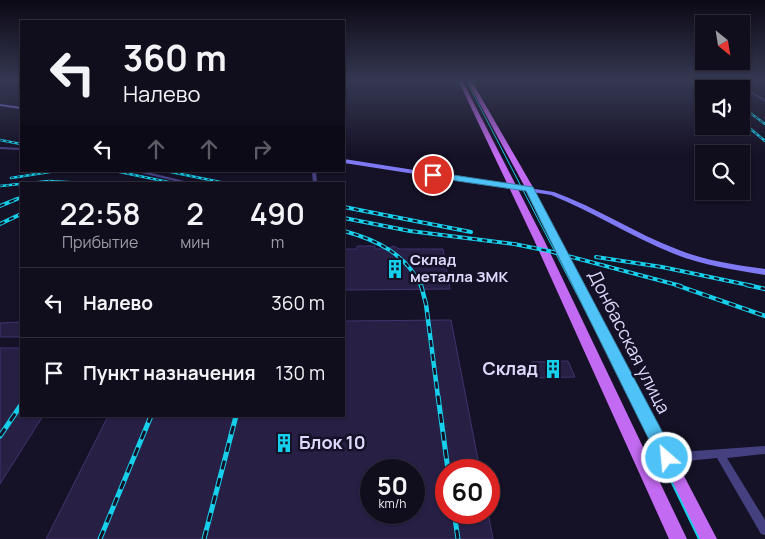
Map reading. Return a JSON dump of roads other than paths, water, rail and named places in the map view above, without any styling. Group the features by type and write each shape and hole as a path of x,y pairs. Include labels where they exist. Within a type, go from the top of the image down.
{"main road":[{"path":"1,105 20,108"},
{"path":"472,105 572,310 678,539"},
{"name":"Донбасская улица","path":"483,105 530,189 708,539"},
{"path":"345,161 530,189 570,200 676,252 712,262 765,272"}],"street":[{"path":"0,148 20,150"},
{"path":"140,172 186,182"},
{"path":"667,458 719,452 765,450"},
{"path":"719,452 765,530"}],"tram line":[{"path":"479,105 630,397"},
{"path":"630,396 699,539"}],"railway":[{"path":"750,113 765,124"},
{"path":"750,128 765,141"},
{"path":"0,140 20,144"},
{"path":"11,178 50,172"},
{"path":"120,172 168,182"},
{"path":"171,172 220,182"},
{"path":"39,182 66,182"},
{"path":"0,186 20,184"},
{"path":"14,200 20,197"},
{"path":"0,206 17,199"},
{"path":"345,207 471,232"},
{"path":"0,224 20,214"},
{"path":"345,218 410,231 514,244 549,251 681,286"},
{"path":"345,231 379,244 399,257 415,275 421,286"},
{"path":"596,257 662,267 753,286"},
{"path":"421,285 426,304 438,397"},
{"path":"676,285 765,316"},
{"path":"747,285 765,289"},
{"path":"438,396 447,459"},
{"path":"0,436 20,406"},
{"path":"100,539 151,417"},
{"path":"204,539 236,417"},
{"path":"456,524 458,539"}],"place":[{"name":"Склад металла ЗМК","path":"395,269"},
{"name":"Склад","path":"553,369"},
{"name":"Блок 10","path":"284,443"}]}
